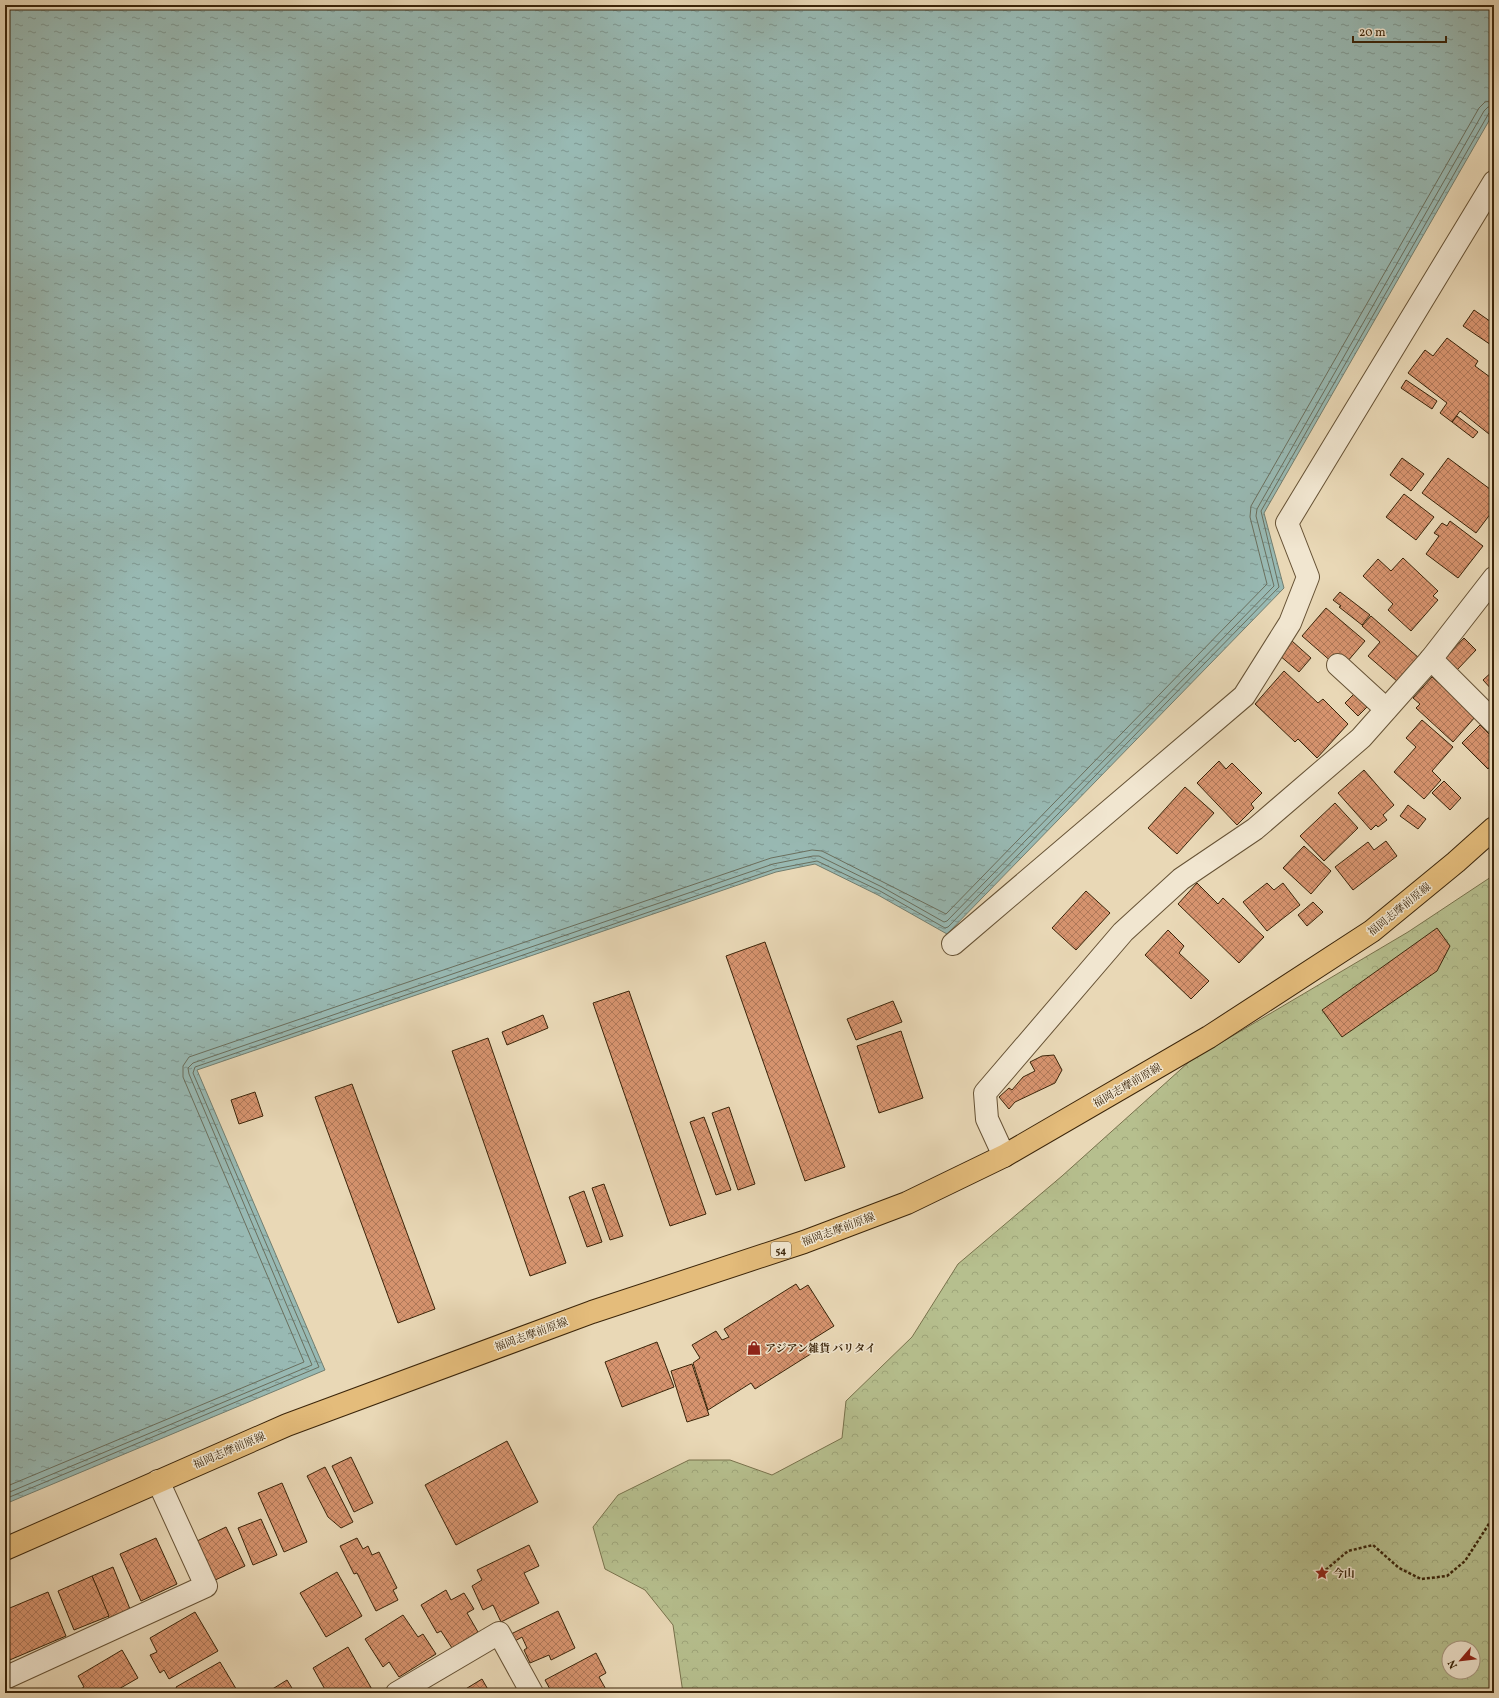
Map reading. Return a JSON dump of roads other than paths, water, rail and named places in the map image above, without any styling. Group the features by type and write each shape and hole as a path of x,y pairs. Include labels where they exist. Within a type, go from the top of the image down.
{"main road":[{"name":"福岡志摩前原線","path":"5,1549 287,1425 592,1312 804,1242 900,1206 1004,1156 1210,1037 1372,931 1456,862 1494,828"}],"street":[{"path":"953,944 1244,696 1290,624 1308,577 1287,523 1494,182"},
{"path":"1004,1156 987,1119 985,1093 990,1087 1123,932 1181,879 1255,829 1361,738 1431,659 1494,578"},
{"path":"1431,659 1494,722"},
{"path":"1338,665 1386,709"},
{"path":"5,1678 206,1586 158,1481"},
{"path":"397,1693 499,1633 532,1693"}],"water":[{"path":"5,5 1494,5 1494,112 1264,513 1284,588 947,934 878,895 815,864 776,872 197,1070 325,1370 5,1504"}],"place":[{"name":"アジアン雑貨 バリタイ","path":"754,1348"},
{"name":"今山","path":"1322,1573"}]}
